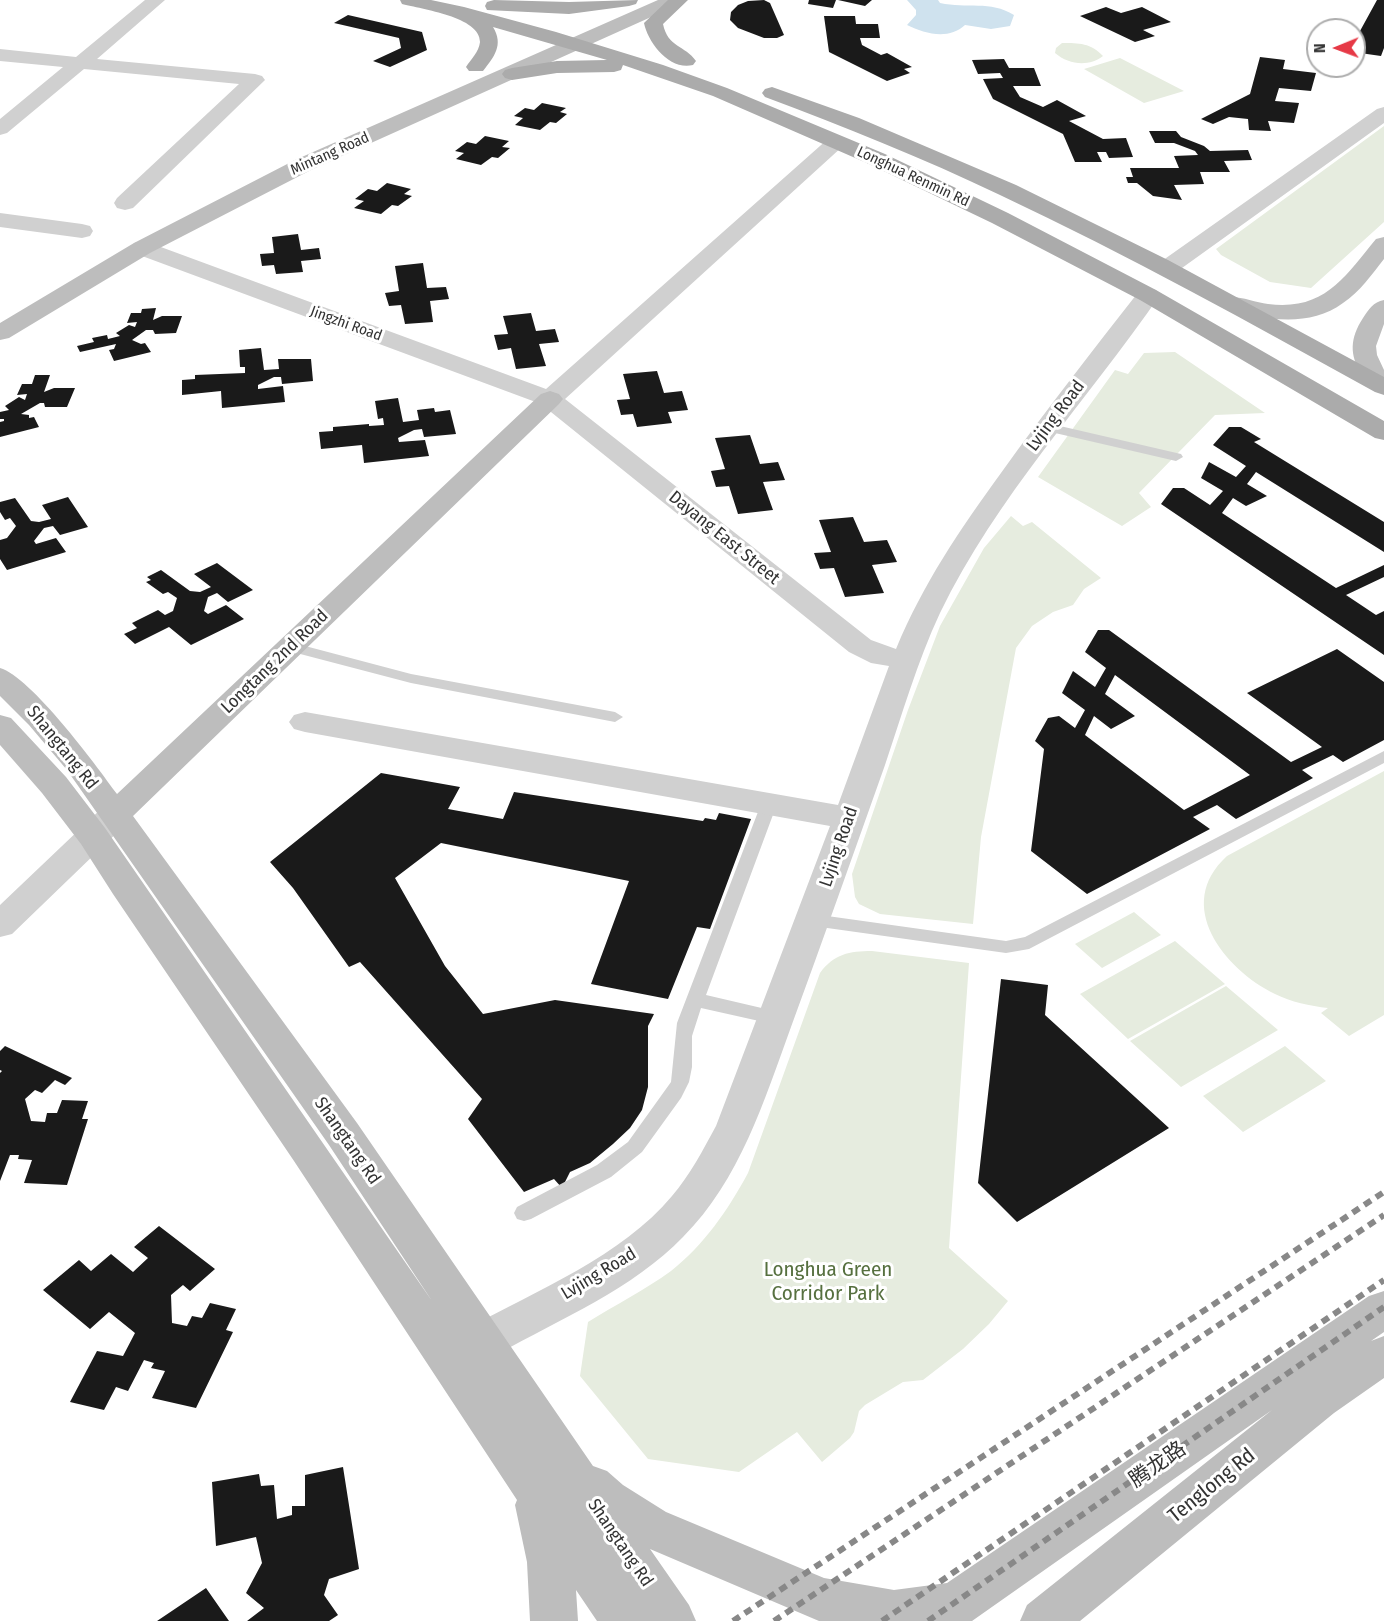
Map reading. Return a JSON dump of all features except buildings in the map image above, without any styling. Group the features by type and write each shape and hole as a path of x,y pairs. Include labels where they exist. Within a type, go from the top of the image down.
{"main road":[{"name":"Longhua Renmin Rd","path":"409,0 465,6 492,6 574,35 656,69 720,92 913,174 1148,295 1384,432"},
{"path":"492,6 569,8 630,0"},
{"name":"Mintang Road","path":"77,261 512,74 630,0"},
{"path":"600,33 673,0"},
{"path":"679,0 659,16 654,23 654,29 661,43 670,52 686,61"},
{"name":"Longhua Renmin Rd","path":"465,6 549,36"},
{"path":"465,6 486,28 490,40 488,54 476,67"},
{"name":"Longhua Renmin Rd","path":"574,35 600,33 686,61 846,119 960,166 1073,219 1384,386"},
{"name":"Mintang Road","path":"0,333 131,239 286,154 549,36 574,35"},
{"path":"512,74 572,66 656,69"},
{"path":"1231,303 1279,312 1325,305 1341,294 1384,244"},
{"path":"1384,307 1365,332 1363,346 1372,372 1384,386"},
{"name":"Longtang 2nd Road","path":"104,826 550,399"},
{"name":"Shangtang Rd","path":"0,678 40,718 78,763 104,826 549,1474 672,1621"},
{"name":"Shangtang Rd","path":"0,724 54,785 104,826 343,1134 483,1341 624,1621"},
{"name":"腾龙路","path":"944,1613 1384,1309"},
{"name":"Tenglong Rd","path":"1044,1621 1319,1399 1384,1355"},
{"path":"554,1621 554,1590 546,1535 549,1474 607,1500 650,1527 824,1600 894,1613 944,1613"}],"street":[{"path":"0,129 156,0"},
{"path":"0,55 255,80 125,203"},
{"path":"1167,268 1384,113"},
{"path":"550,399 836,142"},
{"path":"0,220 82,231"},
{"name":"Jingzhi Road","path":"131,239 550,399"},
{"name":"Lvjing Road","path":"483,1341 613,1270 666,1229 706,1182 735,1127 813,920 906,660 930,604 961,548 1047,427 1148,295"},
{"name":"Dayang East Street","path":"550,399 860,646 882,656 906,660"},
{"path":"305,722 849,818"},
{"name":"Longtang 2nd Road","path":"0,925 104,826"}],"lane":[{"path":"1047,427 1176,457"},
{"path":"290,647 399,678 615,717"},
{"path":"813,920 1006,947 1029,943 1384,756"},
{"path":"524,1213 604,1171 635,1146 675,1093 683,1067 683,1036 769,804"},
{"path":"696,1000 777,1018"}],"green space":[{"path":"1062,43 1074,43 1094,48 1103,56 1085,63 1066,60 1055,53 1056,48"},
{"path":"1120,58 1184,91 1144,103 1084,69"},
{"path":"1384,126 1384,222 1311,288 1270,282 1221,255 1216,249"},
{"path":"1175,352 1265,413 1215,415 1139,493 1151,507 1122,526 1038,477 1115,370 1128,374 1144,353"},
{"path":"1011,516 1023,526 1032,522 1101,578 1084,589 1073,605 1053,612 1032,626 1016,648 981,837 973,924 880,914 859,904 855,897 852,874 908,710 940,626 984,548"},
{"path":"1384,771 1384,1015 1349,1036 1321,1013 1328,1008 1281,997 1256,983 1238,969 1223,952 1212,934 1205,915 1205,895 1211,875 1227,856"},
{"path":"1134,912 1161,935 1102,968 1075,944"},
{"path":"1175,941 1225,984 1128,1039 1080,994"},
{"name":"Longhua Green Corridor Park","path":"872,951 969,963 949,1248 1008,1301 989,1324 963,1349 923,1380 903,1382 865,1405 859,1411 854,1432 850,1438 822,1462 797,1432 739,1472 648,1459 580,1376 588,1322 671,1271 694,1250 714,1226 748,1173 820,973 831,962 843,955"},
{"path":"1226,986 1278,1030 1181,1087 1130,1041"},
{"path":"1285,1046 1326,1081 1243,1132 1203,1096"}],"water":[{"path":"907,0 938,0 940,3 950,5 987,6 1005,10 1014,15 1010,26 991,29 965,25 952,33 929,33 907,25 916,15 916,10"}],"railway":[{"path":"733,1621 1384,1192"},
{"path":"774,1621 1384,1215"},
{"path":"882,1621 1384,1280"},
{"path":"928,1621 1384,1307"}]}
